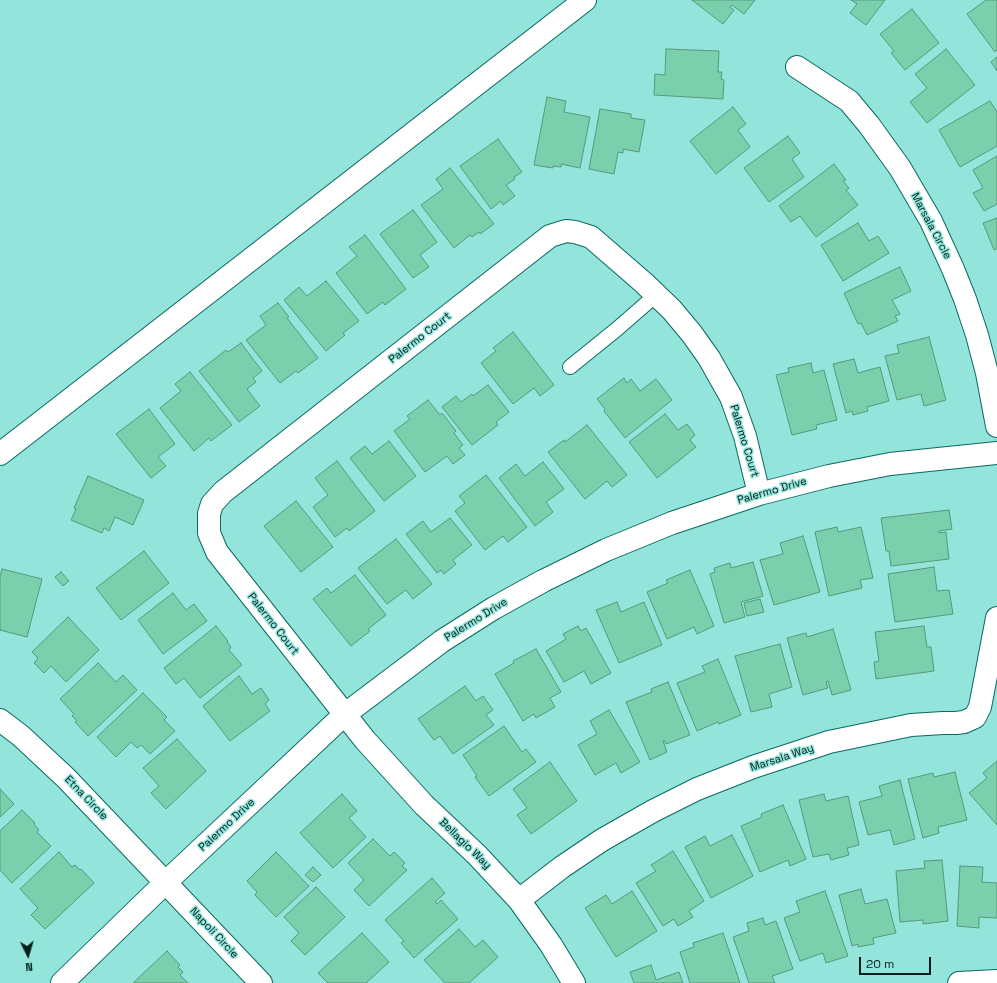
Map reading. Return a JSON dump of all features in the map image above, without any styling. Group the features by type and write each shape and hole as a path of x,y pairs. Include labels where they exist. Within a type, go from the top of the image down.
{"street":[{"path":"0,454 585,0"},
{"name":"Marsala Circle","path":"797,67 849,101 869,125 900,168 931,221 953,269 977,335 987,373 997,426"},
{"name":"Palermo Court","path":"344,714 217,552 210,537 208,524 212,504 217,498 550,236 566,231 591,237 656,295 692,334 722,380 731,397 745,436 759,494"},
{"name":"Palermo Drive","path":"62,983 166,882 344,714 442,641 494,608 606,550 672,523 759,494 829,476 890,464 997,454"},
{"name":"Marsala Way","path":"519,900 562,867 602,840 653,811 697,789 753,767 829,742 912,725 956,723 975,718 980,707 997,618"},
{"name":"Bellagio Way","path":"344,714 424,805 477,855 519,900 551,945 574,983"},
{"name":"Etna Circle","path":"0,720 21,736 66,778 166,882"},
{"name":"Napoli Circle","path":"166,882 261,983"},
{"path":"959,983 997,981"}],"lane":[{"path":"570,367 656,295"}],"building":[{"path":"692,0 755,0 744,14 732,5 730,7 734,10 723,24"},
{"path":"851,0 885,0 866,25 850,13 857,4"},
{"path":"986,0 997,0 997,50 995,52 967,14"},
{"path":"912,9 939,43 905,70 891,53 894,51 880,34"},
{"path":"666,49 719,51 718,72 722,72 721,79 724,80 723,99 654,95 655,74 665,75"},
{"path":"946,49 975,85 927,123 910,102 927,88 915,74"},
{"path":"997,57 997,71 991,62"},
{"path":"547,97 566,101 564,112 590,117 580,168 561,164 561,167 553,166 553,168 534,165"},
{"path":"990,101 997,112 997,146 960,167 939,130"},
{"path":"733,107 746,124 738,130 750,147 716,174 690,141"},
{"path":"600,109 631,114 631,118 645,120 639,152 623,149 623,153 618,152 614,174 589,169"},
{"path":"788,136 800,153 792,159 804,177 769,202 744,168"},
{"path":"498,139 522,172 506,185 515,196 503,205 501,201 491,209 460,166"},
{"path":"997,156 997,204 984,211 973,193 983,188 973,170"},
{"path":"834,164 846,180 843,181 849,188 846,190 858,205 816,237 800,216 791,222 779,206"},
{"path":"450,168 494,224 480,234 479,232 472,237 470,235 454,248 421,205 443,189 436,179"},
{"path":"413,210 437,242 420,255 429,267 413,278 380,234"},
{"path":"997,218 997,249 994,250 983,223"},
{"path":"858,223 869,241 878,236 889,253 843,281 821,245"},
{"path":"365,235 406,289 385,305 383,302 367,314 336,273 357,256 349,247"},
{"path":"900,267 911,291 892,300 900,314 895,316 898,321 867,335 861,323 858,324 844,293"},
{"path":"326,281 359,321 343,333 345,335 326,351 284,300 299,287 307,296"},
{"path":"278,303 289,317 287,318 318,358 298,373 296,371 280,383 246,340 266,325 260,316"},
{"path":"513,332 554,385 540,396 534,388 513,404 481,363 496,351 493,348"},
{"path":"929,337 946,400 924,406 921,394 897,400 885,356 899,353 897,345"},
{"path":"241,343 262,371 253,378 256,382 247,389 260,406 239,422 199,371 226,350 228,352"},
{"path":"854,359 858,373 880,367 889,401 867,407 868,411 853,415 852,411 846,413 833,364"},
{"path":"811,363 813,373 824,370 837,420 816,425 817,429 792,435 776,375 789,372 788,368"},
{"path":"190,372 232,425 211,441 209,438 194,451 160,408 181,391 175,384"},
{"path":"624,378 627,383 631,379 640,391 656,379 672,400 625,438 604,411 605,409 597,399"},
{"path":"488,385 509,412 496,422 498,425 472,445 442,407 456,396 461,402 472,394 473,396"},
{"path":"428,400 440,415 442,413 456,431 454,433 463,445 459,448 465,455 453,464 447,456 425,472 394,431 410,419 407,416"},
{"path":"149,409 175,444 158,457 166,466 151,478 116,434"},
{"path":"665,414 678,430 687,424 695,435 690,440 696,447 657,478 629,442"},
{"path":"587,425 627,475 612,487 607,481 585,499 548,452 564,440 565,442"},
{"path":"389,441 416,476 384,501 350,458 365,446 372,454"},
{"path":"337,461 375,511 349,531 347,528 335,537 313,507 328,495 315,478"},
{"path":"543,462 564,489 546,502 553,512 535,526 499,478 516,464 525,476"},
{"path":"486,475 527,527 508,542 503,536 485,550 455,511 465,503 459,496"},
{"path":"88,476 144,500 133,525 115,517 109,531 104,528 102,533 71,520 76,509 74,508"},
{"path":"296,501 333,547 301,572 264,526"},
{"path":"949,510 952,529 939,531 939,533 946,532 949,559 891,566 889,551 886,551 881,518"},
{"path":"450,518 472,545 453,560 456,564 444,574 441,570 437,573 406,534 423,521 431,532"},
{"path":"837,527 838,532 861,527 873,578 860,580 862,588 829,596 815,532"},
{"path":"803,536 820,592 774,605 760,560 783,554 780,543"},
{"path":"396,539 432,584 413,599 406,590 387,604 358,568"},
{"path":"144,551 169,583 121,620 96,588"},
{"path":"753,562 763,596 741,602 745,617 724,623 710,574 715,572 714,568 730,563 731,568"},
{"path":"934,567 937,591 949,590 953,614 895,622 888,574"},
{"path":"2,569 42,579 27,637 0,630 0,577"},
{"path":"690,570 714,626 697,634 694,627 667,639 647,592 668,583 666,580"},
{"path":"61,572 69,581 63,586 55,577"},
{"path":"355,575 386,615 368,629 370,631 351,646 313,599 327,588 331,593"},
{"path":"173,593 186,610 194,604 207,621 163,654 138,620"},
{"path":"760,599 764,612 747,616 744,603"},
{"path":"617,602 621,612 644,602 662,645 619,663 596,610"},
{"path":"68,617 99,650 66,682 51,666 44,673 34,663 38,658 32,652"},
{"path":"216,626 228,641 227,642 231,647 229,650 242,665 200,698 184,678 176,684 164,668"},
{"path":"578,626 581,631 586,628 611,673 591,684 584,671 564,682 546,651 566,639 563,634"},
{"path":"924,626 927,647 931,647 934,671 876,679 874,662 879,661 875,632"},
{"path":"833,629 851,690 832,695 828,681 826,682 828,688 803,695 787,638 806,633 807,637"},
{"path":"780,644 792,687 769,694 772,707 751,712 735,656"},
{"path":"536,649 561,692 550,698 555,707 536,718 534,714 523,721 495,674 514,663 513,661"},
{"path":"718,659 741,715 719,724 718,722 697,731 677,683 705,672 702,666"},
{"path":"98,663 116,682 123,675 137,690 88,736 75,722 77,721 72,716 74,714 60,699"},
{"path":"239,676 252,694 261,688 269,700 265,704 270,711 230,741 203,706"},
{"path":"668,682 690,735 666,744 665,741 663,741 667,752 650,760 626,702 652,692 651,689"},
{"path":"465,686 476,701 483,696 493,710 486,715 494,725 453,754 440,736 434,740 418,719"},
{"path":"143,693 167,717 164,720 175,731 150,754 141,745 137,748 131,742 116,757 97,737"},
{"path":"609,710 640,762 621,773 616,763 595,775 578,745 597,734 590,721"},
{"path":"504,726 522,752 526,749 536,762 489,796 475,777 477,776 463,755"},
{"path":"177,739 206,771 166,809 151,793 159,786 143,768"},
{"path":"997,761 997,825 969,793 987,778 983,773"},
{"path":"550,762 577,801 531,834 517,815 527,808 513,789"},
{"path":"955,772 967,820 938,827 939,833 923,838 908,779 933,773 934,777"},
{"path":"900,780 915,839 894,845 890,830 868,835 859,802 882,796 879,786"},
{"path":"0,789 14,804 0,817"},
{"path":"342,794 357,811 349,818 366,837 333,868 300,833"},
{"path":"824,794 826,801 848,796 859,845 847,848 849,855 831,860 829,854 813,857 799,800"},
{"path":"783,805 806,859 790,866 788,860 760,872 741,826 762,817 761,814"},
{"path":"22,810 35,823 34,824 39,830 37,832 51,846 12,883 0,870 0,831"},
{"path":"732,835 753,876 711,898 685,847 705,836 710,846"},
{"path":"373,839 390,856 394,852 405,863 402,866 407,870 369,906 354,890 364,880 348,863"},
{"path":"673,851 704,901 689,911 693,917 678,926 674,919 663,926 636,883 656,871 651,865"},
{"path":"59,852 72,867 75,865 80,870 81,869 94,883 45,929 31,915 38,908 20,889"},
{"path":"276,852 309,886 276,917 255,895 257,892 247,881"},
{"path":"942,860 948,921 923,924 923,920 900,922 896,871 925,868 924,861"},
{"path":"960,866 983,867 982,882 997,883 997,918 979,917 979,928 957,926"},
{"path":"313,867 321,875 313,882 305,875"},
{"path":"432,878 445,893 435,902 437,904 441,900 458,919 414,958 401,943 404,941 385,920"},
{"path":"316,887 345,917 305,955 291,941 299,933 284,917"},
{"path":"861,889 865,904 887,899 896,933 873,938 874,944 858,947 858,944 852,946 839,895"},
{"path":"632,891 657,931 616,957 585,908 606,895 612,904"},
{"path":"825,891 848,956 826,963 823,953 800,961 784,918 800,912 796,901"},
{"path":"763,918 765,925 776,921 793,969 772,976 775,983 749,983 733,937 749,931 747,923"},
{"path":"459,929 475,947 483,940 498,957 469,983 445,983 424,960"},
{"path":"362,933 389,962 366,983 328,983 318,973"},
{"path":"723,933 740,983 690,983 680,952 694,947 693,943"},
{"path":"167,951 180,965 178,967 183,972 180,975 188,983 133,983"},
{"path":"651,965 656,980 679,972 683,983 634,983 630,972"}]}
